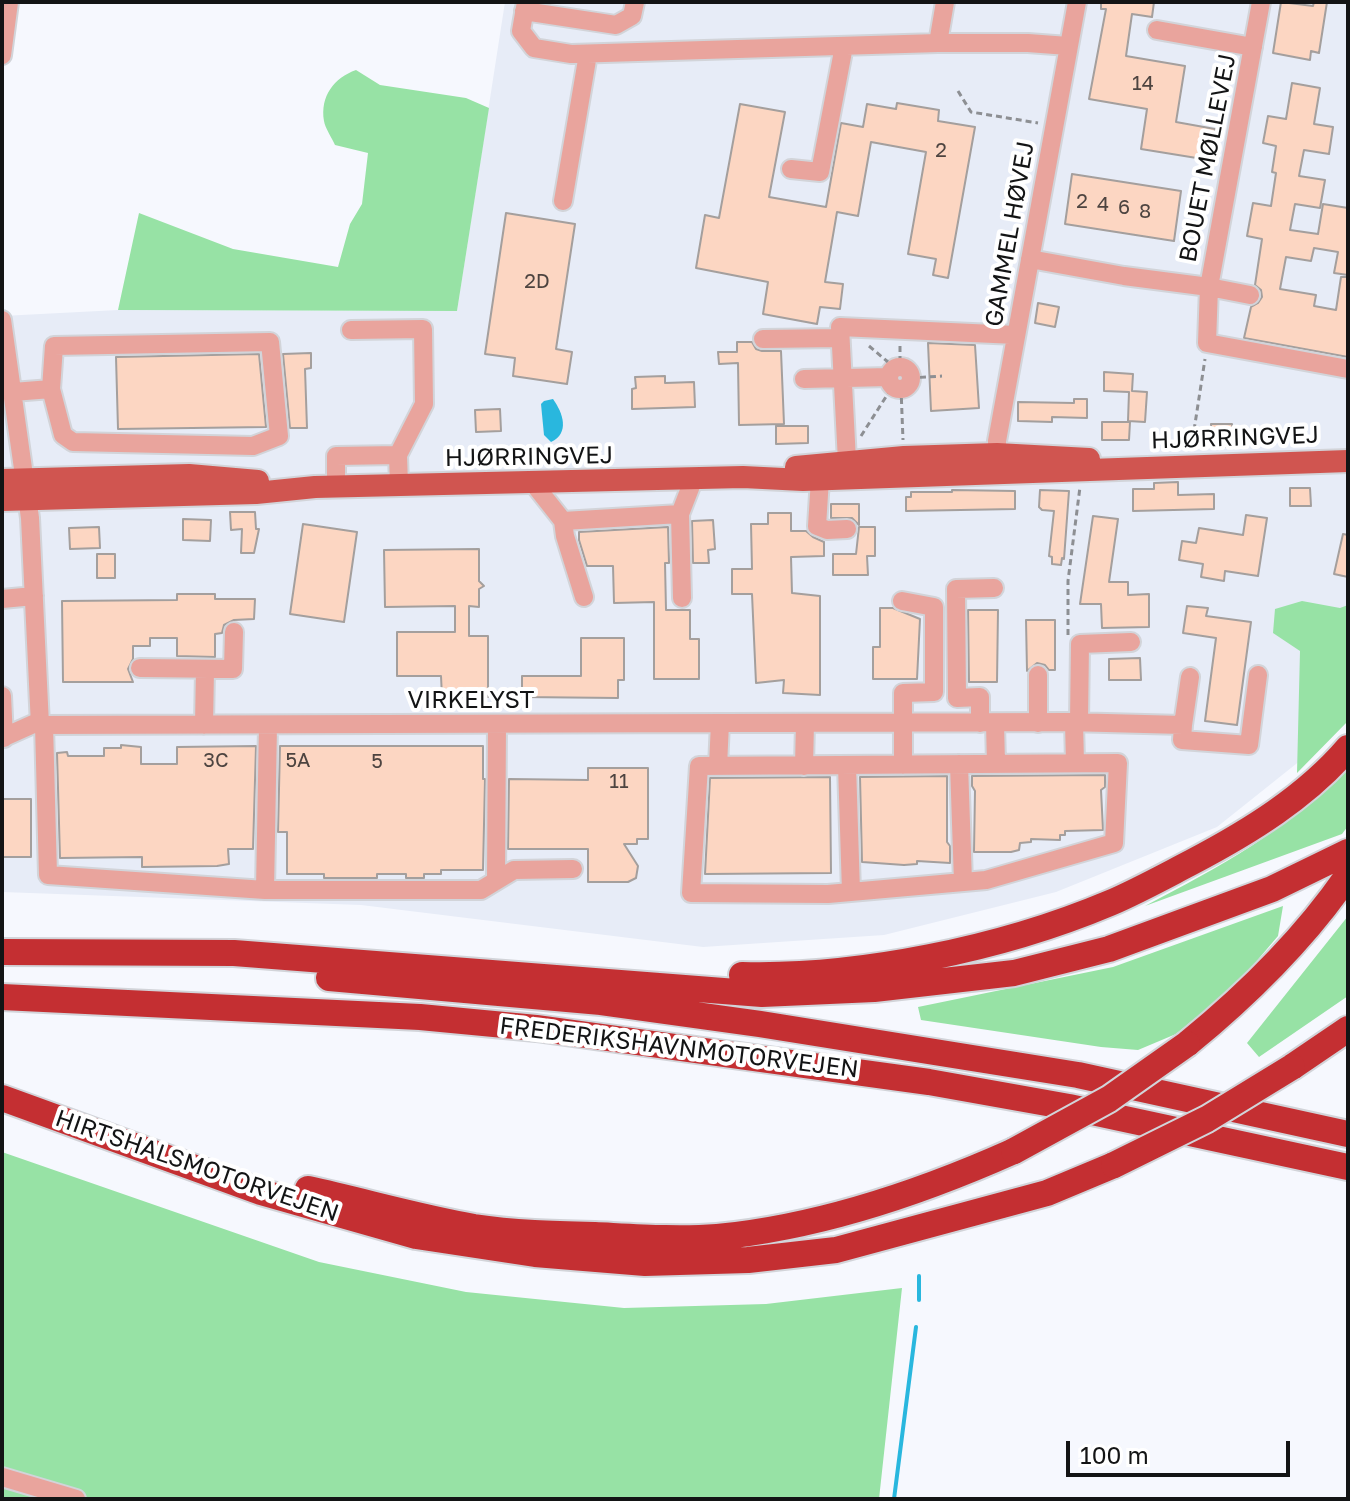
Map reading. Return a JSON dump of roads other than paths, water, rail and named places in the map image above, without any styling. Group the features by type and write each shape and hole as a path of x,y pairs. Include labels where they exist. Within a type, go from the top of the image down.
{"highway":[{"path":"6,952 234,953 764,976 815,974 923,959 1029,932 1110,903 1172,873 1230,842 1290,802 1348,748"},
{"path":"234,953 762,994 874,989 1014,973 1109,949 1272,889 1348,852"},
{"path":"62,1119 265,1179 475,1227 551,1234 659,1238 716,1237 797,1226 925,1188 1014,1151 1109,1099 1229,1010 1317,918 1348,875"},
{"name":"FREDERIKSHAVNMOTORVEJEN","path":"6,952 616,1004 837,1035 1078,1075 1348,1133"},
{"name":"FREDERIKSHAVNMOTORVEJEN","path":"2,997 420,1017 536,1028 929,1082 1264,1147 1348,1170"},
{"name":"HIRTSHALSMOTORVEJEN","path":"2,1098 261,1192 416,1236 535,1254 645,1263 748,1260 836,1250 1047,1193 1114,1165 1207,1119 1348,1029"}],"main road":[{"name":"HJØRRINGVEJ","path":"2,500 27,490 189,475 326,487 743,477 820,479 1084,458 1123,467"},
{"name":"HJØRRINGVEJ","path":"743,477 847,461 997,464 1083,472 1123,467 1348,461"},
{"name":"HJØRRINGVEJ","path":"2,480 27,490"}],"street":[{"path":"2,55 9,2"},
{"path":"635,2 632,16 616,25 525,7 521,31 534,48 571,54 938,43 1068,46"},
{"path":"938,43 945,2"},
{"name":"GAMMEL HØVEJ","path":"997,464 1016,335 1077,2"},
{"name":"BOUET MØLLEVEJ","path":"1030,259 1209,287 1261,2"},
{"path":"1157,30 1253,47"},
{"path":"791,169 820,172 844,46"},
{"path":"563,201 588,54"},
{"path":"1250,295 1209,287 1207,343 1348,369"},
{"path":"847,461 840,327 1016,335"},
{"path":"3,329 27,490 48,875 265,890 481,890 514,870 573,869"},
{"path":"351,330 423,329 424,404 398,455 399,485"},
{"path":"763,339 840,338"},
{"path":"270,342 279,436 253,446 73,442 63,435 51,389 54,346 270,342"},
{"path":"804,379 898,377"},
{"path":"13,392 51,389"},
{"path":"326,487 336,456 398,455"},
{"path":"682,598 680,514 694,478"},
{"path":"820,479 817,526 827,530 847,529"},
{"path":"533,483 563,521 584,597"},
{"path":"563,521 680,514"},
{"path":"994,588 956,589 957,698 980,697 996,764"},
{"path":"2,599 34,596"},
{"path":"902,601 934,607 934,692 903,693 903,765"},
{"path":"140,668 233,669 234,632"},
{"path":"1075,763 1080,644 1131,642"},
{"path":"204,725 205,669"},
{"path":"1038,675 1038,723"},
{"path":"1190,677 1182,740 1249,745 1258,675"},
{"path":"2,696 3,738 42,723"},
{"name":"VIRKELYST","path":"42,723 1128,722 1183,725"},
{"path":"718,766 720,723"},
{"path":"804,766 805,723"},
{"path":"496,881 497,724"},
{"path":"265,890 268,725"},
{"path":"1118,763 1114,843 986,880 851,892 691,893 699,766 996,764 1118,763"},
{"path":"959,764 963,882"},
{"path":"847,765 851,892"},
{"path":"2,1477 76,1499"}],"water":[{"path":"553,399 560,410 563,428 551,442 544,435 541,404"}],"waterway":[{"path":"919,1276 919,1300"},
{"path":"894,1499 916,1327"}]}
